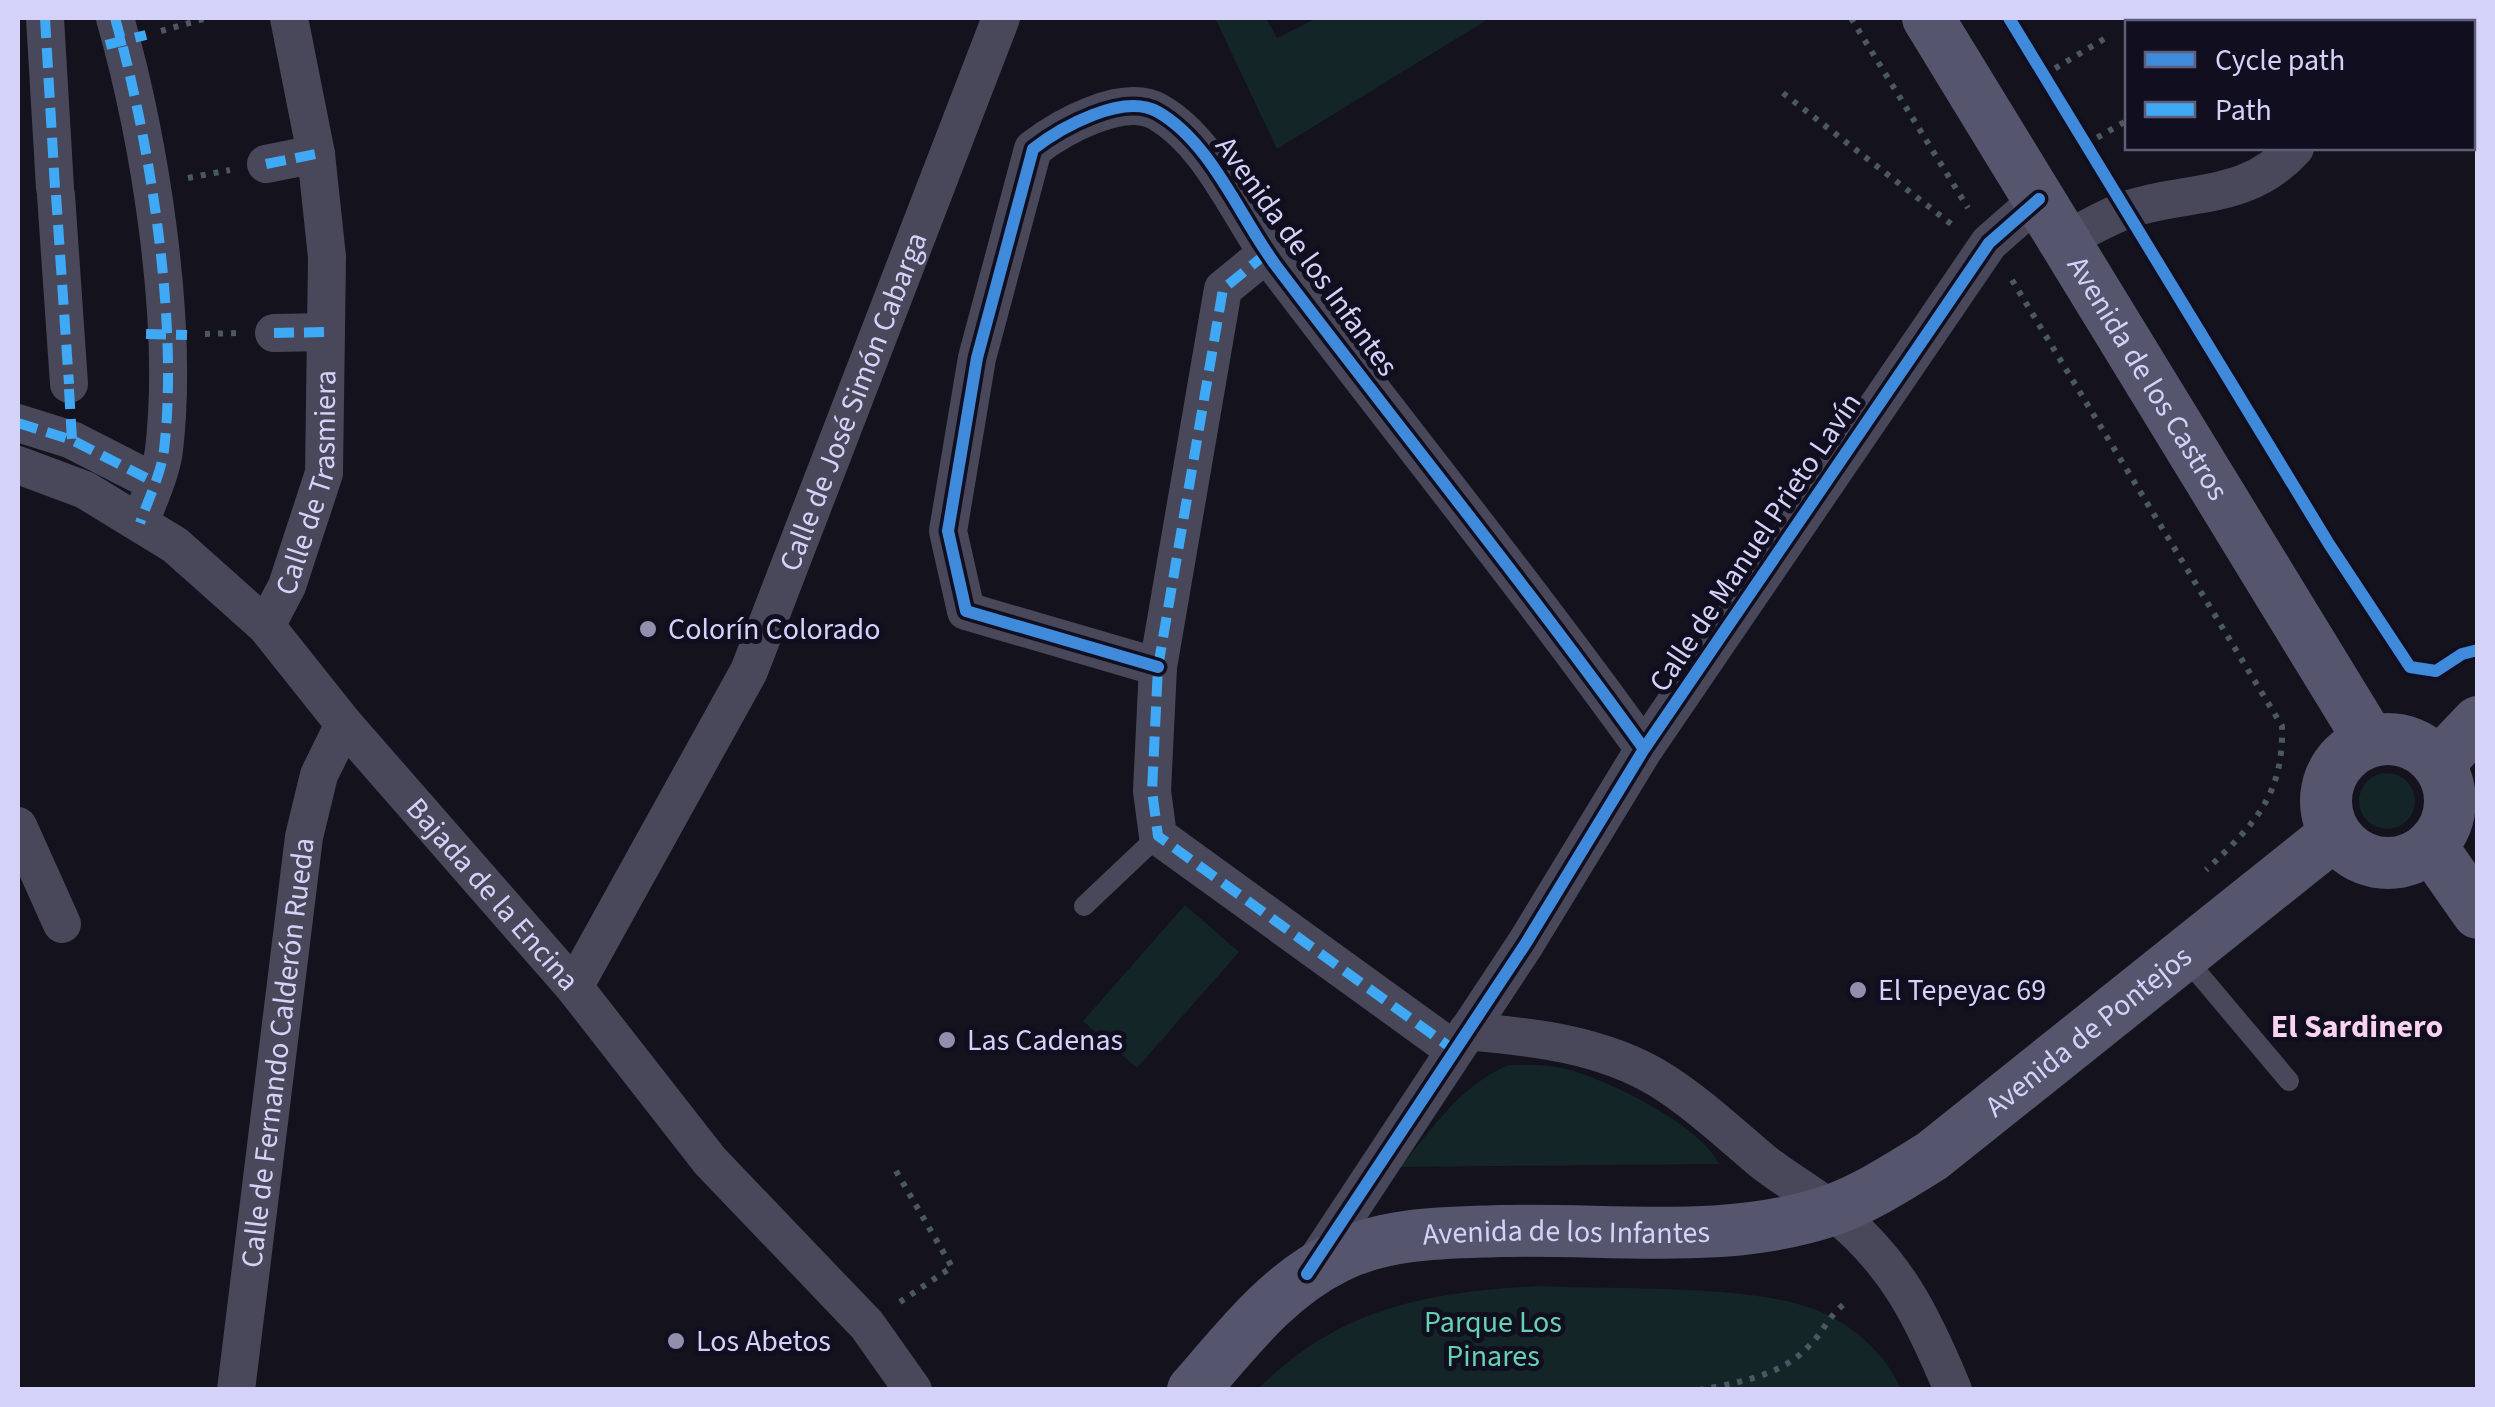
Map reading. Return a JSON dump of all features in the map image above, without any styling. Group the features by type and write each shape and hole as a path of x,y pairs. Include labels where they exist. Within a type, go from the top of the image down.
{"main road":[{"name":"Avenida de los Castros","path":"1928,18 2370,741"},
{"path":"2438,764 2478,722"},
{"path":"2395,739 2420,747 2438,764 2448,786 2450,809 2431,846 2406,860 2383,863 2361,857 2335,834 2325,797 2332,772 2350,751 2370,741 2395,739"},
{"name":"Avenida de Pontejos","path":"1832,1210 1882,1187 1932,1156 2181,953 2335,834"},
{"path":"2431,846 2478,913"},
{"name":"Avenida de los Infantes","path":"1192,1390 1267,1307 1307,1274 1366,1246 1432,1233 1684,1232 1762,1224 1832,1210"}],"street":[{"path":"45,18 52,58 55,182 68,333 72,440"},
{"name":"Calle de Trasmiera","path":"266,626 287,586 324,473 327,257 316,154 289,18"},
{"name":"Calle de José Simón Cabarga","path":"574,987 750,671 1000,18"},
{"path":"122,35 152,183 167,334 164,452 140,522"},
{"name":"Avenida de los Infantes","path":"1158,667 966,612 948,531 976,358 1033,149 1061,126 1108,110 1154,109 1189,136 1267,253 1414,440 1644,749"},
{"name":"Calle de Manuel Prieto Lavín","path":"1461,1041 1644,749 1989,243 2052,220 2126,210 2245,184 2272,173 2292,150"},
{"path":"266,164 316,154"},
{"name":"Avenida de los Infantes","path":"1158,836 1152,791 1158,667 1223,289 1267,253"},
{"name":"Calle de Trasmiera","path":"274,333 326,332"},
{"path":"18,423 72,440 154,482"},
{"name":"Bajada de la Encina","path":"18,465 85,490 176,545 266,626 344,724 574,987 710,1160 868,1325 913,1390"},
{"name":"Calle de Fernando Calderón Rueda","path":"236,1390 304,837 319,775 344,724"},
{"path":"18,826 62,924"},
{"path":"1158,836 1461,1041 1604,1054 1658,1078 1832,1210 1890,1266 1913,1298 1953,1390"},
{"name":"Avenida de los Infantes","path":"1307,1274 1461,1041"}],"lane":[{"path":"1084,906 1158,836"},
{"path":"2181,953 2289,1081"}],"path":[{"path":"122,35 208,18"},
{"path":"1851,18 1978,224"},
{"path":"2044,75 2104,38"},
{"path":"2035,60 2052,89"},
{"path":"1783,92 1948,224"},
{"path":"2086,144 2125,122"},
{"path":"2078,130 2126,210"},
{"path":"152,183 266,164"},
{"path":"2001,262 2282,726 2283,762 2269,799 2243,835 2195,880"},
{"path":"896,1171 952,1267 914,1292"},
{"path":"1700,1390 1752,1381 1807,1349 1829,1317 1844,1305"}],"green space":[{"path":"1215,18 1266,18 1277,38 1317,18 1490,18 1277,149"},
{"path":"2387,773 2407,781 2415,801 2407,821 2387,829 2367,821 2359,801 2367,781"},
{"path":"1185,905 1239,952 1137,1068 1083,1021"},
{"path":"1509,1065 1563,1068 1626,1092 1693,1134 1719,1164 1400,1167 1462,1095"},
{"name":"Parque Los Pinares","path":"1540,1286 1715,1292 1783,1300 1825,1313 1852,1329 1886,1363 1901,1389 1258,1389 1321,1339 1388,1309 1460,1293"}],"marked path":[{"path":"45,18 55,188"},
{"path":"115,18 150,175 168,346 164,450 140,523"},
{"path":"106,45 146,35"},
{"path":"266,164 316,154"},
{"path":"56,195 69,384"},
{"path":"1267,253 1223,289 1158,667 1152,791 1158,836 1454,1050"},
{"path":"274,333 326,332"},
{"path":"146,334 187,335"},
{"path":"69,389 72,440"},
{"path":"18,423 72,440 154,482"}],"cycle path":[{"path":"2009,18 2329,544 2410,667 2436,671 2462,654 2478,650"},
{"path":"1158,667 966,611 948,531 977,358 1033,149 1092,115 1128,106 1158,112 1194,142 1277,267 1644,749"},
{"path":"1307,1274 1526,943 1644,749 1989,243 2039,199"}],"place":[{"name":"Colorín Colorado","path":"648,629"},
{"name":"El Tepeyac 69","path":"1858,990"},
{"name":"Las Cadenas","path":"947,1040"},
{"name":"Los Abetos","path":"676,1341"}],"district":[{"name":"El Sardinero","path":"2357,1026"}]}
